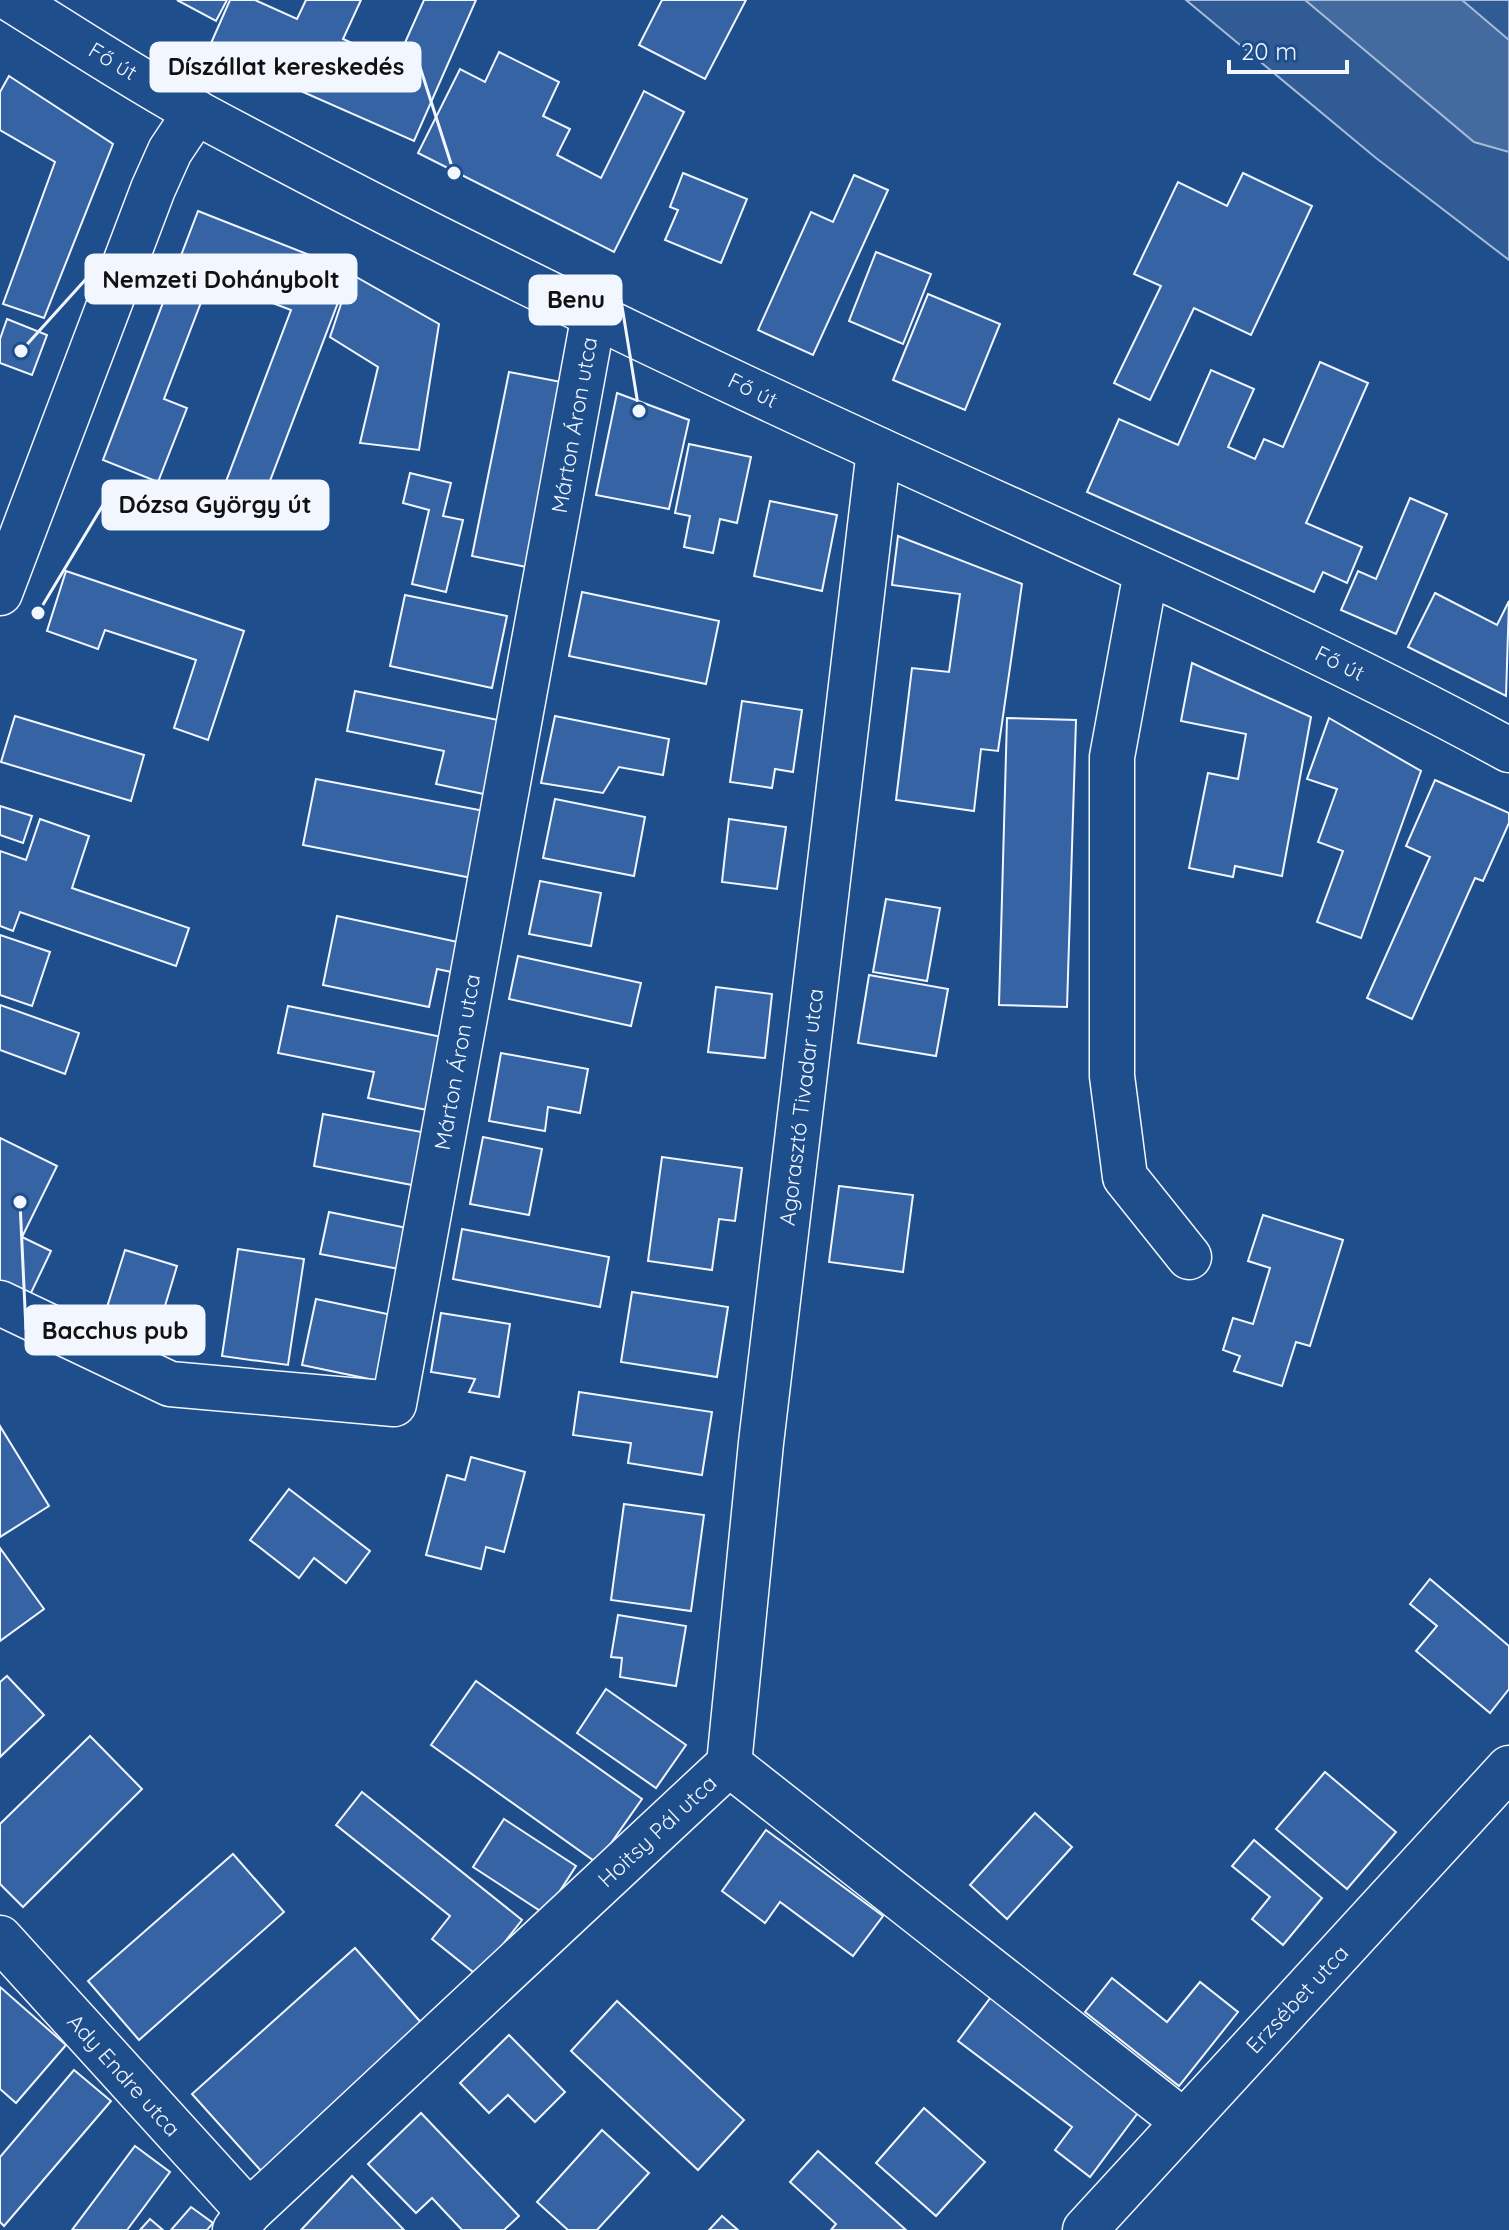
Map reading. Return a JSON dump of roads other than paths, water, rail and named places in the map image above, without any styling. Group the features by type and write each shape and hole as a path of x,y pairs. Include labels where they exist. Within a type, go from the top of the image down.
{"street":[{"name":"Fő út","path":"12,0 196,112 429,235 879,450 1420,701 1509,750"},
{"path":"0,593 153,189 170,151 196,112"},
{"name":"Márton Áron utca","path":"0,1303 170,1384 394,1404 594,314"},
{"name":"Agorasztó Tivadar utca","path":"729,1764 761,1443 879,450"},
{"path":"1146,572 1112,757 1112,1076 1125,1177 1189,1257"},
{"name":"Hoitsy Pál utca","path":"242,2221 729,1764 1184,2122"},
{"name":"Erzsébet utca","path":"1085,2230 1509,1768"},
{"name":"Ady Endre utca","path":"0,1938 242,2221"}],"place":[{"name":"Díszállat kereskedés","path":"454,173"},
{"name":"Nemzeti Dohánybolt","path":"21,351"},
{"name":"Benu","path":"639,411"},
{"name":"Dózsa György út","path":"38,613"},
{"name":"Bacchus pub","path":"20,1202"}]}
